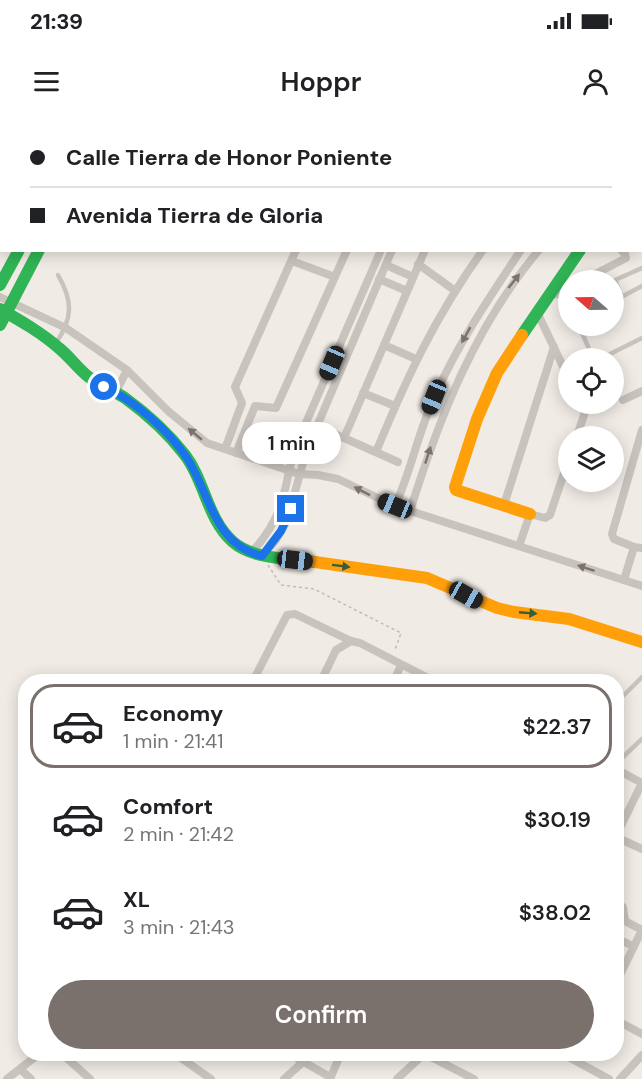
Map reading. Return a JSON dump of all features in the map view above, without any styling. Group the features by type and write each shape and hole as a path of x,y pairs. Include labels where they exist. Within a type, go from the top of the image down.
{"street":[{"path":"0,285 18,252"},
{"path":"0,325 38,252"},
{"path":"225,449 242,403 235,387 295,252"},
{"path":"237,453 255,406 276,408 346,252"},
{"path":"257,555 280,506 295,448 380,252"},
{"path":"257,555 276,540 287,521 306,452 391,252"},
{"path":"344,438 424,252"},
{"path":"376,452 416,359 454,290 481,252"},
{"path":"395,506 423,424 447,371 478,313 519,252"},
{"path":"410,511 429,448 455,387 508,289 537,252"},
{"path":"558,491 550,515 545,518 456,490 455,487 477,419 497,373 579,252"},
{"path":"603,270 626,258 624,252"},
{"path":"292,261 335,277"},
{"path":"418,264 454,290"},
{"path":"386,265 413,277"},
{"path":"379,279 407,291"},
{"path":"548,295 558,294"},
{"path":"0,297 7,308 55,345 90,378 116,392 158,425 185,455 223,531 233,542 257,555 427,578 494,607 575,620 642,642"},
{"path":"7,308 66,328 127,370 202,440 288,471 338,479 395,506 642,586"},
{"path":"537,312 558,356"},
{"path":"384,345 416,359"},
{"path":"504,505 554,347"},
{"path":"116,392 127,370"},
{"path":"624,400 642,391"},
{"path":"363,393 395,406"},
{"path":"624,580 638,548 614,539 612,534 642,430"},
{"path":"329,431 398,462"},
{"path":"519,546 530,514"},
{"path":"256,674 287,615 295,614 351,641 360,643 420,674"},
{"path":"324,674 336,650 351,641"},
{"path":"397,674 401,665"},
{"path":"624,773 642,783 624,820"},
{"path":"624,840 642,849"},
{"path":"624,918 625,921 642,930 624,966"},
{"path":"624,942 633,946"},
{"path":"624,1024 642,1034"},
{"path":"620,1079 642,1054"},
{"path":"7,1079 30,1061"},
{"path":"70,1061 90,1079"},
{"path":"185,1061 211,1079"},
{"path":"284,1079 303,1062 330,1078 337,1061"},
{"path":"397,1079 416,1061"},
{"path":"439,1061 474,1079"},
{"path":"576,1061 609,1079"},
{"path":"20,1069 30,1079"}],"lane":[{"path":"624,276 642,268"},
{"path":"55,345 69,319 69,300 58,275"},
{"path":"624,296 642,286"},
{"path":"622,348 642,338"},
{"path":"624,695 642,677"},
{"path":"624,756 642,739"}],"path":[{"path":"257,555 281,585 314,589 401,633 392,660"}],"traffic: fast":[{"path":"0,285 18,252"},
{"path":"0,325 38,252"},
{"path":"522,335 579,252"},
{"path":"0,309 46,338 90,378 125,398 149,417 192,465 217,522 233,542 241,548 261,555 315,562"}],"traffic: slow":[{"path":"522,335 497,373 477,419 455,487 456,490 530,514"},
{"path":"315,562 427,578 497,608 569,619 642,642"}],"route":[{"path":"104,387 125,398 158,425 185,455 205,492 216,521 233,542 251,553 262,556 281,531 291,509"}]}
